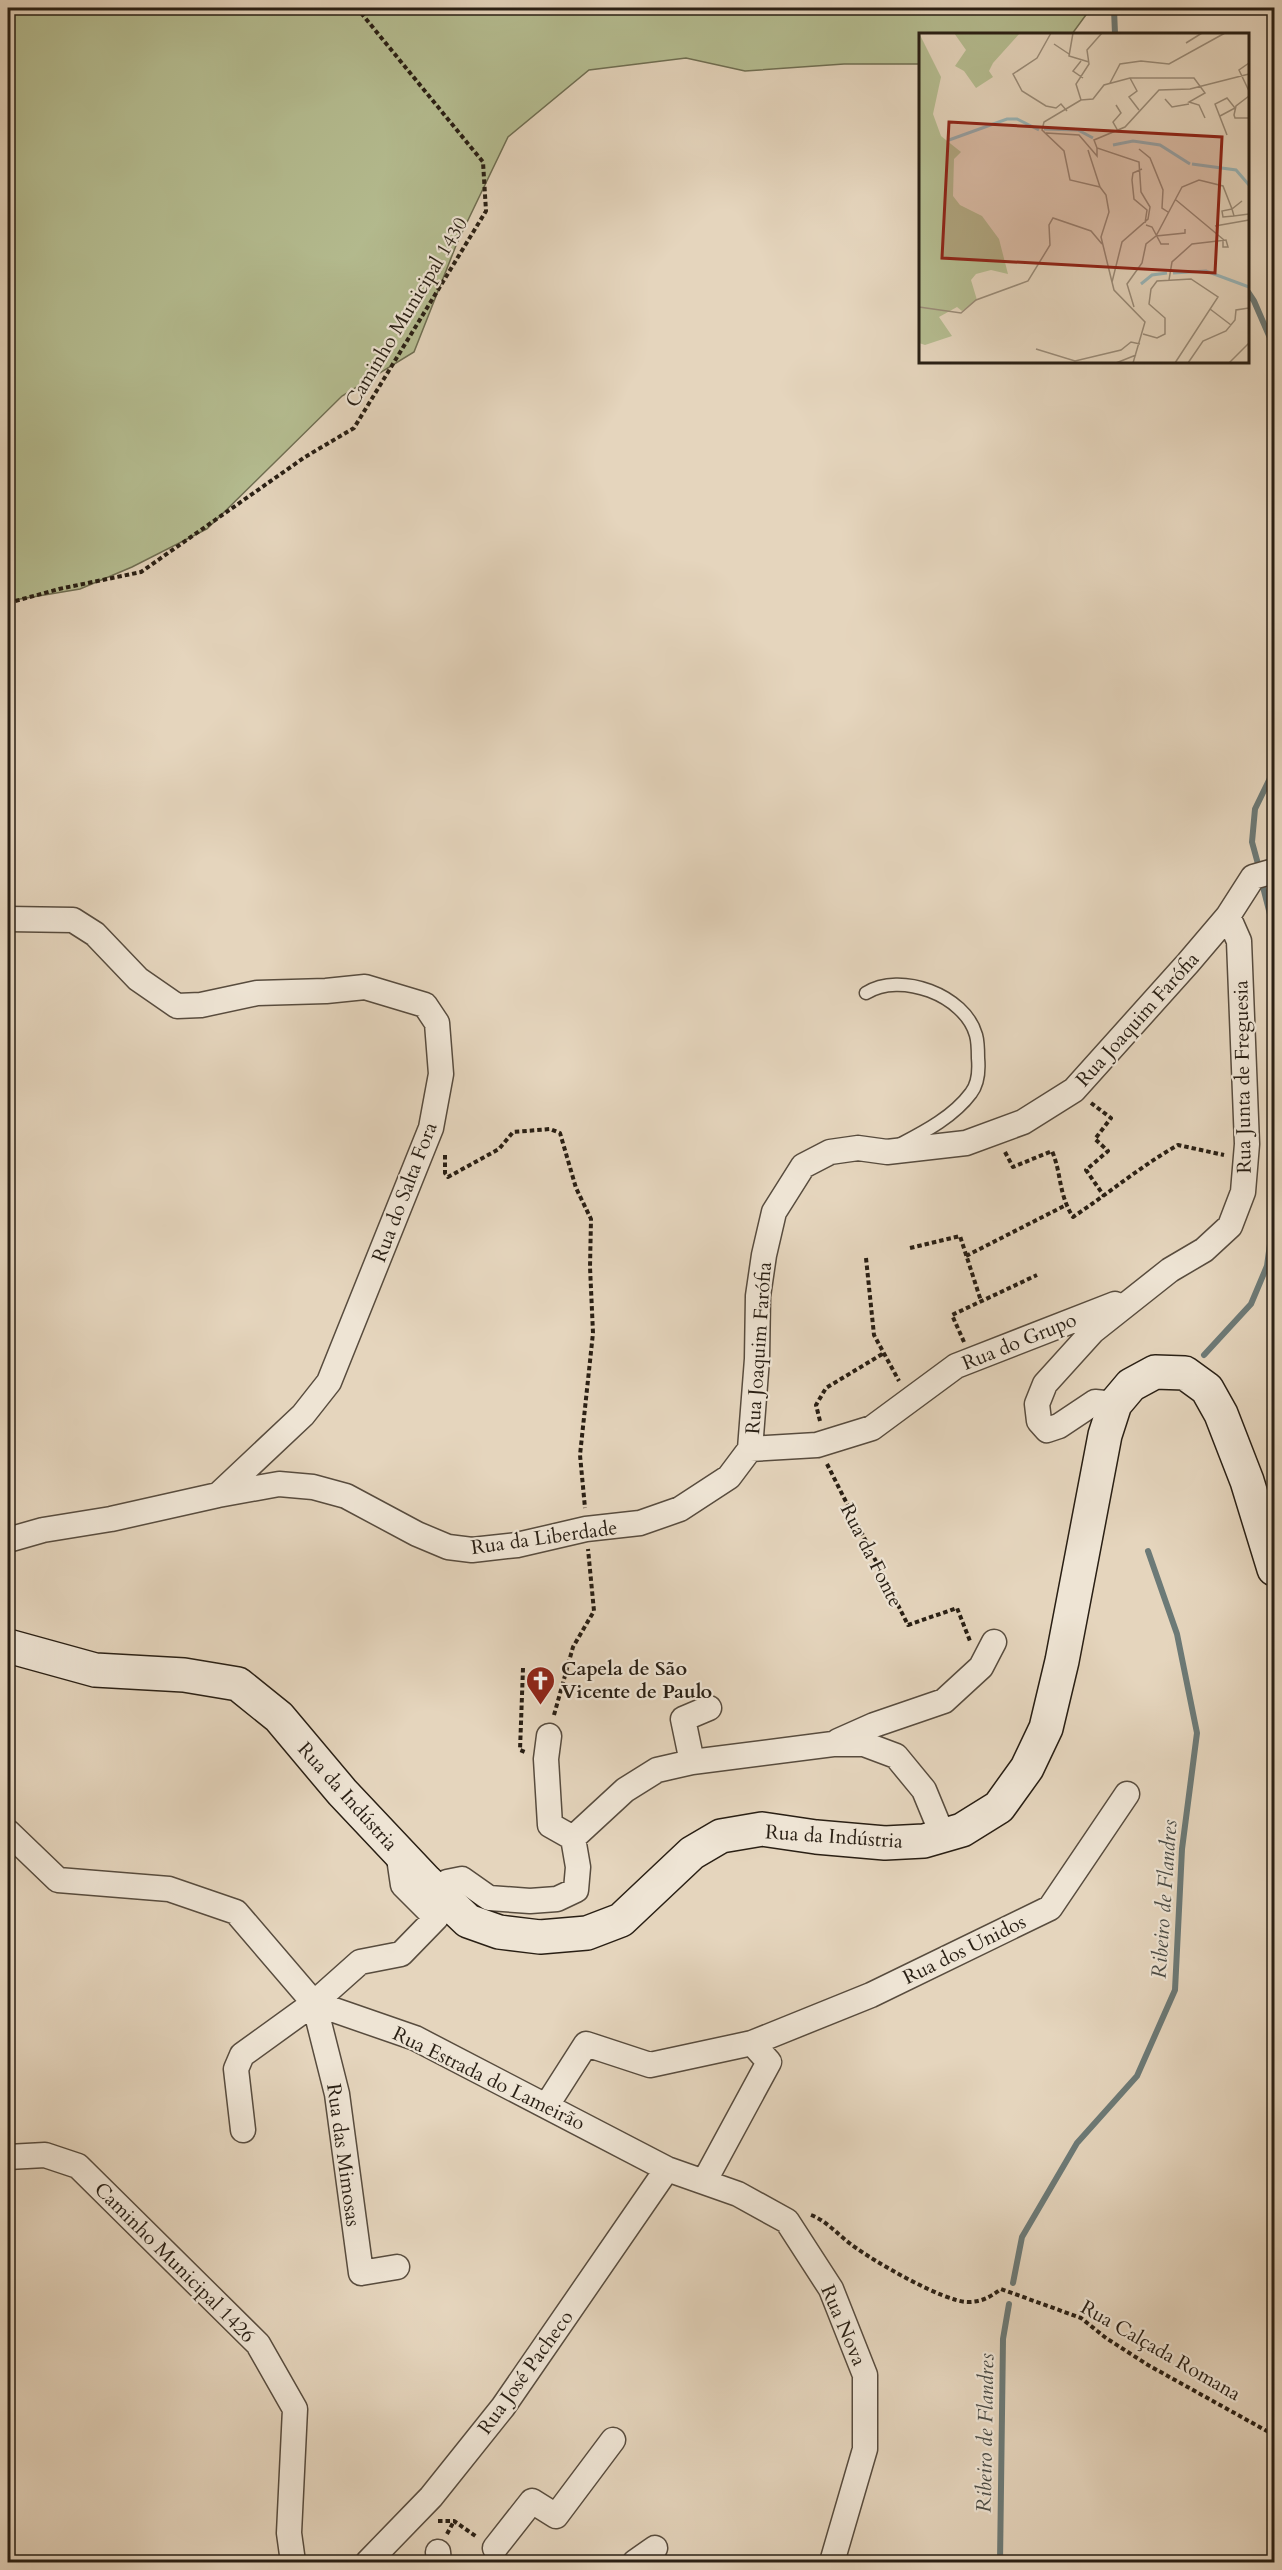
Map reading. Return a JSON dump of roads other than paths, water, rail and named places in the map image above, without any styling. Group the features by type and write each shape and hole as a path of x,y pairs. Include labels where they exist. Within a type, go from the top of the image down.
{"street":[{"name":"Rua Joaquim Farófia","path":"750,1449 757,1359 758,1296 764,1255 774,1212 803,1166 830,1152 858,1148 887,1152 966,1143 996,1134 1023,1122 1074,1090 1146,1012 1228,916 1253,877 1275,871"},
{"name":"Rua Junta de Freguesia","path":"1115,1404 1095,1402 1059,1426 1047,1430 1039,1421 1037,1404 1045,1384 1092,1331 1134,1296 1170,1270 1204,1250 1230,1226 1243,1192 1247,1144 1239,941 1228,916"},
{"name":"Rua do Salta Fora","path":"8,918 73,920 95,934 138,979 177,1006 201,1005 257,993 326,991 365,987 425,1005 437,1023 441,1074 431,1128 328,1382 303,1415 218,1495"},
{"name":"Rua do Grupo","path":"750,1449 824,1443 872,1428 956,1366 1134,1296"},
{"name":"Rua da Indústria","path":"8,1646 94,1670 184,1675 238,1684 279,1717 342,1792 436,1891 468,1921 489,1929 540,1937 587,1933 621,1920 692,1853 721,1836 762,1829 816,1837 885,1843 924,1841 962,1830 999,1807 1027,1768 1046,1728 1062,1661 1104,1434 1115,1404 1131,1385 1155,1372 1185,1373 1207,1389 1221,1414 1275,1569"},
{"name":"Rua da Liberdade","path":"8,1540 43,1530 111,1519 279,1484 313,1487 346,1496 417,1534 448,1547 472,1550 517,1545 586,1529 640,1523 680,1509 729,1477 750,1449"},
{"path":"833,1744 874,1725 944,1701 981,1667 994,1642"},
{"path":"692,1762 683,1719 709,1708"},
{"path":"573,1838 625,1790 657,1770 692,1762 833,1744 864,1744 896,1756 924,1790 943,1836"},
{"path":"547,1748 550,1825 573,1838"},
{"name":"Rua dos Unidos","path":"547,2105 586,2044 650,2065 752,2043 871,1995 1050,1908 1127,1794"},
{"path":"8,1832 58,1880 169,1889 236,1912 314,2003"},
{"path":"436,1891 447,1882 462,1879 489,1898 530,1901 557,1899 576,1890 578,1867 573,1838"},
{"path":"243,2130 236,2069 242,2055 314,2003 360,1962 401,1954 436,1918 403,1884 398,1851"},
{"name":"Rua Estrada do Lameirão","path":"314,2003 415,2038 667,2169 704,2182"},
{"name":"Rua das Mimosas","path":"314,2003 337,2094 361,2273 397,2267"},
{"path":"704,2182 769,2062 752,2043"},
{"name":"Caminho Municipal 1426","path":"8,2157 45,2155 78,2166 258,2344 295,2409 289,2533 293,2562"},
{"name":"Rua José Pacheco","path":"368,2562 431,2497 503,2407 667,2169"},
{"name":"Rua Nova","path":"704,2182 738,2194 788,2221 831,2289 865,2375 865,2449 832,2562"},
{"path":"495,2548 532,2501 556,2516 613,2440"},
{"name":"Caminho Municipal 1426","path":"276,2562 289,2533"},
{"path":"635,2562 655,2548"}],"lane":[{"path":"866,993 873,988 890,985 907,984 926,989 944,996 966,1017 976,1034 979,1070 973,1092 951,1114 887,1152"}],"waterway":[{"path":"1114,9 1115,33"},
{"path":"1249,294 1274,347"},
{"path":"1258,864 1252,842 1255,809 1274,770"},
{"path":"1262,883 1273,926 1274,960"},
{"path":"1204,1355 1251,1304 1267,1266 1274,1215"},
{"name":"Ribeiro de Flandres","path":"1013,2283 1022,2237 1077,2143 1137,2076 1175,1990 1182,1849 1197,1733 1177,1634 1148,1551"},
{"name":"Ribeiro de Flandres","path":"1000,2562 1003,2339 1009,2304"},
{"path":"8,2452 11,2491 8,2497"}],"place":[{"name":"Capela de São Vicente de Paulo","path":"540,1706"}]}
